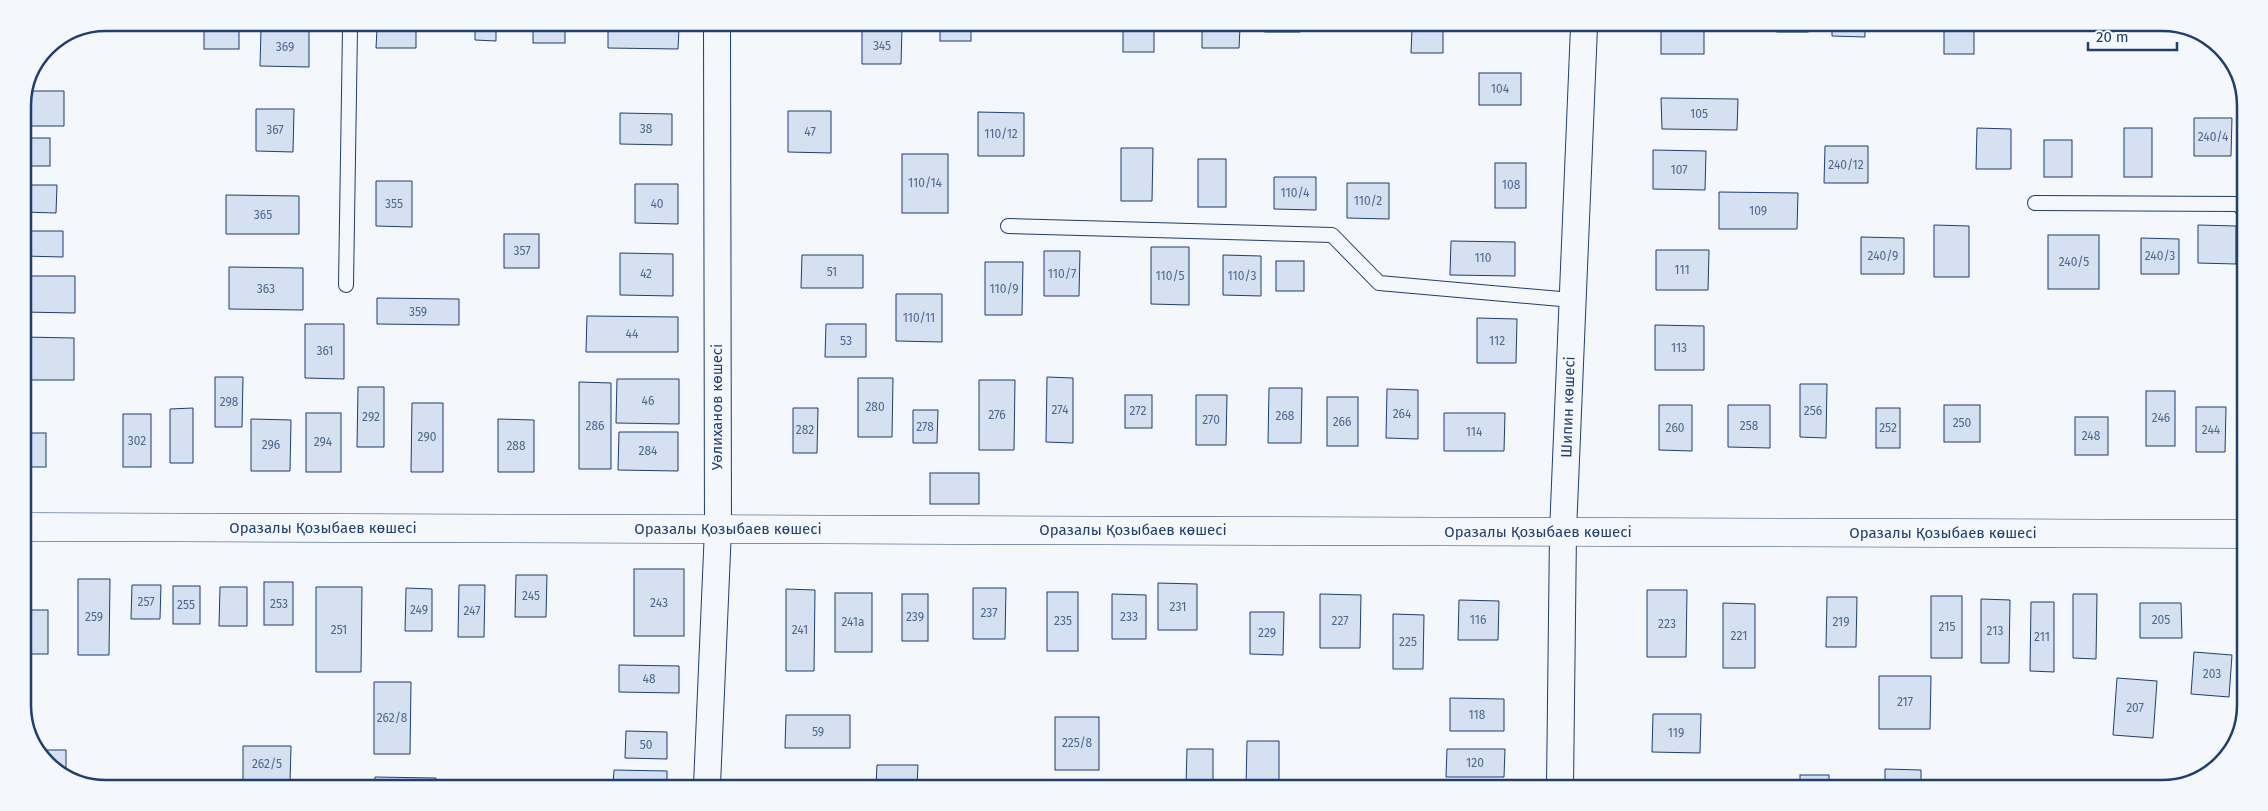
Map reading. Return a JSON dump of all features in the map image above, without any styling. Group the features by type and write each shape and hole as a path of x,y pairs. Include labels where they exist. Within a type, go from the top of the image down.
{"street":[{"name":"Уәлиханов көшесі","path":"707,780 718,529 717,31"},
{"name":"Шипин көшесі","path":"1560,780 1563,532 1584,31"},
{"name":"Оразалы Қозыбаев көшесі","path":"31,527 2237,534"}],"lane":[{"path":"346,285 350,31"},
{"path":"2034,203 2237,204"},
{"path":"1008,226 1332,235 1379,283 1572,300"}],"building":[{"path":"204,31 239,31 239,49 204,49"},
{"path":"261,31 309,31 309,67 260,66"},
{"path":"377,31 416,31 416,48 376,48"},
{"path":"475,31 496,31 496,41 475,40"},
{"path":"533,31 565,31 565,43 533,43"},
{"path":"608,31 679,31 678,49 608,48"},
{"path":"862,31 902,31 901,64 862,64"},
{"path":"940,31 971,31 971,41 940,41"},
{"path":"1123,31 1154,31 1154,52 1123,52"},
{"path":"1202,31 1240,31 1239,48 1202,48"},
{"path":"1265,31 1300,31 1300,32"},
{"path":"1412,31 1443,31 1443,53 1411,53"},
{"path":"1661,31 1704,31 1704,54 1661,54"},
{"path":"1777,31 1808,31 1808,32"},
{"path":"1832,31 1865,31 1865,37 1832,36"},
{"path":"1944,31 1974,31 1974,54 1944,54"},
{"path":"1479,73 1521,73 1521,105 1479,105"},
{"path":"33,91 64,91 64,126 31,126"},
{"path":"1661,98 1738,99 1737,130 1662,129"},
{"path":"256,109 294,109 293,152 256,151"},
{"path":"788,111 831,111 831,153 788,152"},
{"path":"978,112 1024,113 1024,156 978,156"},
{"path":"620,113 672,114 672,145 620,144"},
{"path":"2194,118 2232,118 2231,156 2194,156"},
{"path":"1977,128 2011,129 2011,169 1976,169"},
{"path":"2124,128 2152,128 2152,177 2124,177"},
{"path":"31,138 50,138 50,166 31,166"},
{"path":"2044,140 2072,140 2072,177 2044,177"},
{"path":"1825,146 1868,146 1868,183 1824,183"},
{"path":"1121,148 1153,148 1152,201 1121,201"},
{"path":"1653,150 1706,151 1705,190 1653,189"},
{"path":"902,154 948,154 948,213 902,213"},
{"path":"1198,159 1226,159 1226,207 1198,207"},
{"path":"1495,163 1526,163 1526,208 1495,208"},
{"path":"1274,177 1316,177 1316,210 1274,209"},
{"path":"376,181 412,181 412,227 376,226"},
{"path":"1347,183 1389,183 1389,219 1347,218"},
{"path":"635,184 678,184 678,224 635,223"},
{"path":"31,185 57,185 56,213 31,212"},
{"path":"1719,192 1798,193 1797,229 1719,229"},
{"path":"226,195 299,196 299,234 226,234"},
{"path":"1934,225 1969,226 1969,277 1934,277"},
{"path":"2198,225 2236,226 2236,264 2198,263"},
{"path":"31,231 63,231 63,257 31,256"},
{"path":"504,234 539,234 539,268 504,268"},
{"path":"2048,235 2099,235 2099,289 2048,289"},
{"path":"1861,237 1904,238 1904,274 1861,274"},
{"path":"2141,238 2179,239 2179,274 2141,274"},
{"path":"1451,241 1515,242 1515,276 1450,275"},
{"path":"1151,247 1189,247 1189,305 1151,304"},
{"path":"1656,250 1709,250 1708,290 1656,290"},
{"path":"1044,251 1080,251 1079,296 1044,296"},
{"path":"620,253 673,254 673,296 620,295"},
{"path":"802,255 863,255 863,288 801,288"},
{"path":"1223,255 1261,256 1261,296 1223,295"},
{"path":"1276,261 1304,261 1304,291 1276,291"},
{"path":"985,262 1023,262 1022,315 985,315"},
{"path":"229,267 303,268 303,310 229,309"},
{"path":"31,276 75,276 75,313 31,312"},
{"path":"896,294 942,294 942,342 896,341"},
{"path":"377,298 459,299 459,325 377,324"},
{"path":"587,316 678,317 678,352 586,352"},
{"path":"1477,318 1517,319 1516,363 1477,363"},
{"path":"305,324 344,324 344,379 305,378"},
{"path":"826,324 866,324 866,357 825,357"},
{"path":"1655,325 1704,326 1704,370 1655,370"},
{"path":"31,337 74,338 74,380 31,380"},
{"path":"215,377 243,377 242,427 215,427"},
{"path":"1047,377 1073,378 1073,443 1046,442"},
{"path":"858,378 893,378 892,437 858,437"},
{"path":"617,379 679,379 679,424 616,423"},
{"path":"979,380 1015,380 1014,450 979,450"},
{"path":"579,382 611,383 611,469 579,469"},
{"path":"1800,384 1827,384 1826,438 1800,437"},
{"path":"358,387 384,387 384,447 357,447"},
{"path":"1269,388 1302,388 1301,443 1268,443"},
{"path":"1387,389 1418,390 1418,439 1386,438"},
{"path":"2146,391 2175,391 2175,446 2146,446"},
{"path":"1125,395 1152,395 1152,428 1125,428"},
{"path":"1196,395 1227,395 1226,445 1196,445"},
{"path":"1327,397 1358,397 1358,446 1327,446"},
{"path":"412,403 443,403 443,472 411,472"},
{"path":"1659,405 1692,405 1692,451 1659,450"},
{"path":"1728,405 1770,405 1770,448 1728,447"},
{"path":"1944,405 1980,405 1980,442 1944,442"},
{"path":"2196,407 2226,407 2225,452 2196,452"},
{"path":"193,408 193,463 170,463 170,409"},
{"path":"793,408 818,408 817,453 793,453"},
{"path":"1876,408 1900,408 1900,448 1876,448"},
{"path":"913,410 938,410 937,443 913,443"},
{"path":"306,413 341,413 341,472 306,472"},
{"path":"1444,413 1505,413 1504,451 1444,451"},
{"path":"123,414 151,414 151,467 123,467"},
{"path":"2075,417 2108,417 2108,455 2075,455"},
{"path":"251,419 291,420 290,471 251,471"},
{"path":"498,419 534,420 534,472 498,472"},
{"path":"619,432 678,432 678,471 618,470"},
{"path":"31,433 46,433 46,467 31,467"},
{"path":"930,473 979,473 979,504 930,504"},
{"path":"634,569 684,569 684,636 634,636"},
{"path":"516,575 547,575 546,617 515,617"},
{"path":"78,579 110,579 109,655 78,655"},
{"path":"264,582 293,582 293,625 264,625"},
{"path":"1158,583 1197,584 1197,630 1158,630"},
{"path":"132,585 161,585 160,619 131,619"},
{"path":"459,585 485,585 484,637 458,637"},
{"path":"173,586 200,586 200,624 173,624"},
{"path":"220,587 247,587 247,626 219,626"},
{"path":"316,587 362,587 361,672 316,672"},
{"path":"406,588 432,589 432,631 405,631"},
{"path":"973,588 1006,588 1005,639 973,639"},
{"path":"786,589 815,590 814,671 786,671"},
{"path":"1647,590 1687,590 1686,657 1647,657"},
{"path":"1047,592 1078,592 1078,651 1047,651"},
{"path":"835,593 872,593 872,652 835,652"},
{"path":"902,594 928,594 928,641 902,641"},
{"path":"1112,594 1146,595 1146,639 1112,639"},
{"path":"1320,594 1361,595 1360,648 1320,648"},
{"path":"2073,594 2097,594 2096,659 2073,658"},
{"path":"1931,596 1962,596 1962,658 1931,658"},
{"path":"1827,597 1857,597 1856,647 1826,647"},
{"path":"1981,599 2010,600 2009,663 1981,663"},
{"path":"1459,600 1499,601 1498,640 1458,640"},
{"path":"2031,602 2054,602 2054,672 2030,671"},
{"path":"1723,603 1755,604 1755,668 1723,668"},
{"path":"2140,603 2181,603 2182,638 2140,638"},
{"path":"31,610 48,610 48,654 31,654"},
{"path":"1250,612 1284,612 1283,655 1250,654"},
{"path":"1393,614 1424,615 1423,669 1393,669"},
{"path":"2194,652 2232,655 2229,697 2191,694"},
{"path":"619,665 679,666 679,693 619,692"},
{"path":"1879,676 1931,676 1930,729 1879,729"},
{"path":"2117,678 2157,681 2153,738 2113,735"},
{"path":"374,682 411,682 410,754 374,754"},
{"path":"1450,698 1504,699 1504,731 1450,731"},
{"path":"1653,714 1701,714 1700,753 1652,752"},
{"path":"786,715 850,715 850,748 785,748"},
{"path":"1055,717 1099,717 1099,770 1055,770"},
{"path":"626,731 667,732 667,759 625,758"},
{"path":"1247,741 1279,741 1279,780 1246,780"},
{"path":"243,746 291,746 290,780 243,780"},
{"path":"1187,749 1213,749 1213,780 1186,780"},
{"path":"1447,749 1505,749 1504,777 1446,777"},
{"path":"47,750 66,750 66,767 53,758"},
{"path":"877,765 918,765 917,780 876,780"},
{"path":"1885,769 1921,770 1921,780 1885,780"},
{"path":"614,770 667,771 667,780 613,780"},
{"path":"1800,775 1829,775 1829,780 1800,780"},
{"path":"375,777 436,778 436,780 375,780"}]}
